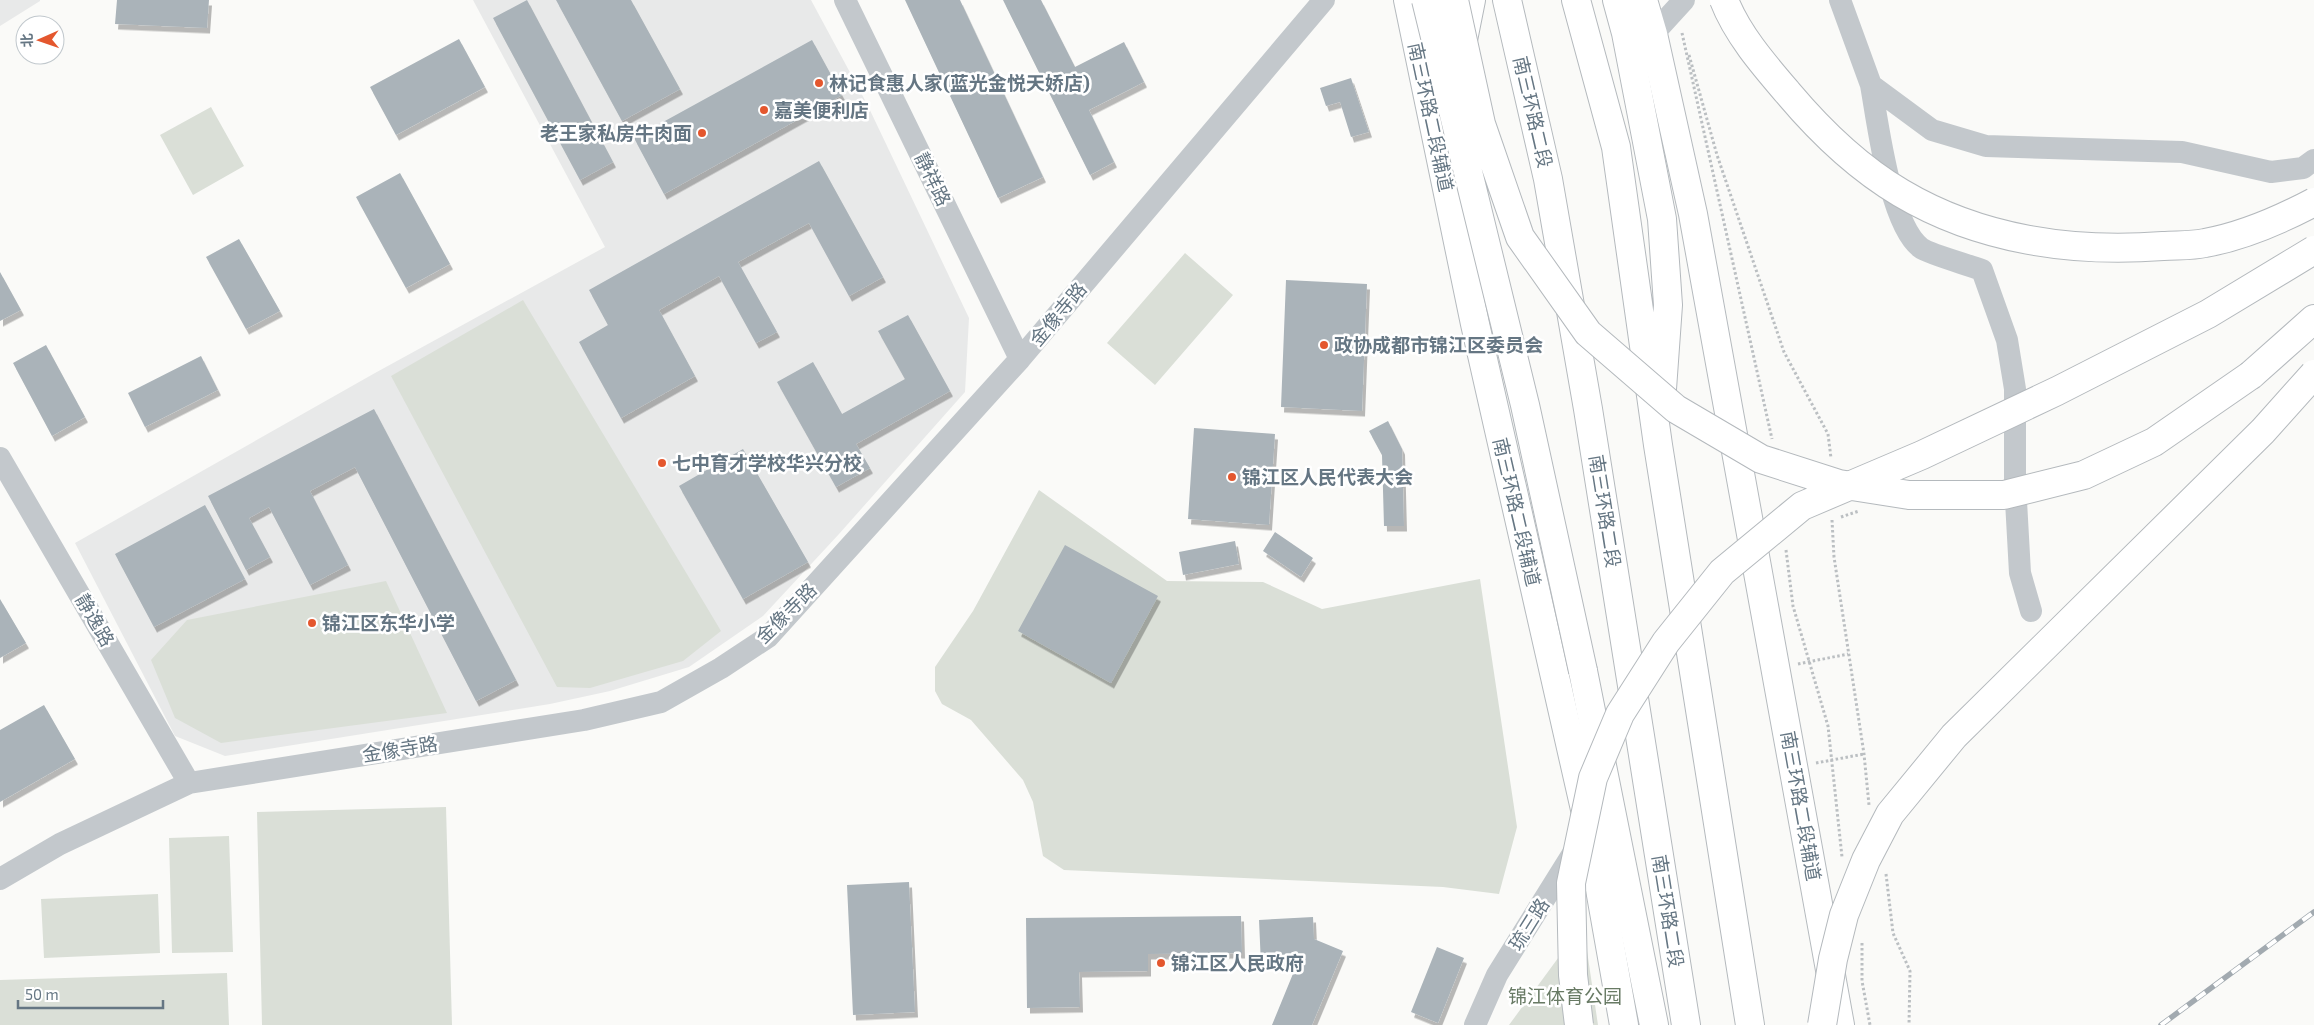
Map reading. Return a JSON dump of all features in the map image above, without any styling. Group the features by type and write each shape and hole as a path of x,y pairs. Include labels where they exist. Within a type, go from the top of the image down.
{"main road":[{"name":"南三环路二段辅道","path":"1408,0 1425,91 1493,405 1589,827 1624,1025"},
{"path":"1426,0 1524,405 1583,671 1654,1025"},
{"path":"1454,0 1481,124 1520,237 1588,333 1676,409 1761,459 1839,484 1909,495 2004,495 2084,475 2154,442 2251,375 2314,319"},
{"path":"1454,89 1471,0"},
{"name":"南三环路二段","path":"1507,0 1550,188 1588,409 1686,1025"},
{"path":"1576,0 1616,147 1658,445 1750,1025"},
{"path":"1617,0 1626,33 1662,219 1668,305 1658,445"},
{"name":"南三环路二段辅道","path":"1643,0 1653,34 1695,224 1840,1025"},
{"path":"1724,0 1731,19 1771,73 1808,116 1844,151 1901,193 1960,222 2014,238 2062,245 2128,249 2205,243 2275,223 2314,202"},
{"path":"1579,1025 1573,975 1571,883 1593,778 1620,714 1666,642 1722,572 1802,506 1922,455 2057,390 2208,314 2314,250"},
{"path":"1822,1025 1833,959 1844,915 1866,860 1890,814 1954,736 2262,431 2314,374"}],"street":[{"name":"静祥路","path":"845,0 1020,359"},
{"name":"金像寺路","path":"0,879 60,844 189,783 584,720 661,702 721,668 768,637 1020,359 1324,0"},
{"path":"1436,0 1454,89 1480,250 1493,405"},
{"path":"1840,0 1871,86 1889,182 1902,223 1921,248 1982,270 2007,340 2015,390 2014,482 2020,573 2031,610"},
{"path":"1653,34 1680,4"},
{"path":"1871,86 1932,130 1986,146 2182,152 2272,172 2303,168 2314,160"},
{"name":"静逸路","path":"0,458 189,783"},
{"name":"琉三路","path":"1475,1025 1497,976 1589,827"}],"path":[{"path":"1680,4 1717,155 1784,352 1828,434 1831,463"},
{"path":"1865,509 1831,520 1834,557 1872,814"},
{"path":"1809,662 1848,654"},
{"path":"1831,760 1864,754"},
{"path":"1885,865 1893,933 1910,971 1910,1025"}],"shaded area":[{"path":"0,0 40,0 15,15 0,26"},
{"path":"473,0 811,0 867,104 969,318 965,392 839,534 763,616 689,667 610,691 550,704 225,756 175,736 75,543 375,373 605,247"}],"green space":[{"path":"211,107 244,166 193,195 160,135"},
{"path":"1185,253 1233,295 1155,385 1107,343"},
{"path":"523,300 721,631 683,661 590,688 557,687 391,376"},
{"path":"1039,490 1167,581 1263,582 1322,609 1480,579 1517,827 1499,894 1443,887 1064,870 1043,856 1033,802 1023,780 971,720 942,704 935,691 935,667 973,611"},
{"path":"386,581 447,713 221,743 175,718 151,660 187,620"},
{"path":"446,807 452,1025 262,1025 257,812"},
{"path":"229,836 233,952 172,953 169,838"},
{"path":"158,894 160,953 44,958 41,899"},
{"name":"锦江体育公园","path":"1583,924 1598,1025 1509,1025"},
{"path":"227,973 229,1025 0,1025 0,980"}],"building":[{"path":"117,0 209,0 207,28 115,24"},
{"path":"527,0 613,162 580,180 493,18"},
{"path":"556,0 631,0 680,89 622,121"},
{"path":"905,0 960,0 1043,177 998,198"},
{"path":"1003,0 1041,0 1075,67 1124,42 1144,82 1089,110 1114,162 1090,175"},
{"path":"459,39 485,87 396,135 370,87"},
{"path":"812,40 842,95 664,194 634,138"},
{"path":"1351,78 1369,132 1351,137 1340,102 1326,106 1320,88"},
{"path":"819,161 883,277 849,296 809,223 738,262 777,332 756,343 719,276 659,310 695,376 621,418 579,342 608,325 589,290"},
{"path":"400,173 450,264 406,288 356,197"},
{"path":"239,239 280,311 246,329 206,257"},
{"path":"0,272 21,310 0,321"},
{"name":"政协成都市锦江区委员会","path":"1286,280 1367,284 1362,411 1281,407"},
{"path":"908,315 950,391 856,444 870,468 836,487 777,382 813,362 842,414 905,379 878,331"},
{"path":"46,345 85,417 52,436 13,363"},
{"path":"201,356 218,390 145,427 128,393"},
{"path":"374,409 516,680 476,701 355,467 310,491 348,565 310,585 269,507 249,518 270,557 246,570 208,496"},
{"path":"1388,421 1402,449 1404,526 1384,526 1382,455 1369,431"},
{"name":"锦江区人民代表大会","path":"1194,428 1275,434 1269,525 1188,519"},
{"path":"743,449 808,562 743,599 679,486"},
{"path":"205,505 245,579 154,627 115,554"},
{"path":"1275,532 1313,558 1301,577 1263,551"},
{"path":"1235,541 1239,564 1183,575 1179,552"},
{"path":"1065,545 1158,596 1111,683 1018,631"},
{"path":"0,599 26,643 0,658"},
{"path":"44,705 75,759 0,802 0,730"},
{"path":"909,882 915,1012 853,1015 847,885"},
{"path":"1241,916 1242,953 1148,954 1148,971 1079,972 1080,1007 1027,1008 1026,918"},
{"path":"1313,917 1314,939 1343,951 1312,1025 1272,1025 1297,964 1261,965 1259,920"},
{"path":"1437,947 1464,958 1438,1023 1411,1012"}],"railway":[{"path":"2161,1025 2314,912"}],"place":[{"name":"林记食惠人家(蓝光金悦天娇店)","path":"819,83"},
{"name":"嘉美便利店","path":"764,110"},
{"name":"老王家私房牛肉面","path":"702,133"},
{"name":"政协成都市锦江区委员会","path":"1324,345"},
{"name":"七中育才学校华兴分校","path":"662,463"},
{"name":"锦江区人民代表大会","path":"1232,477"},
{"name":"锦江区东华小学","path":"312,623"},
{"name":"锦江区人民政府","path":"1161,963"}]}
